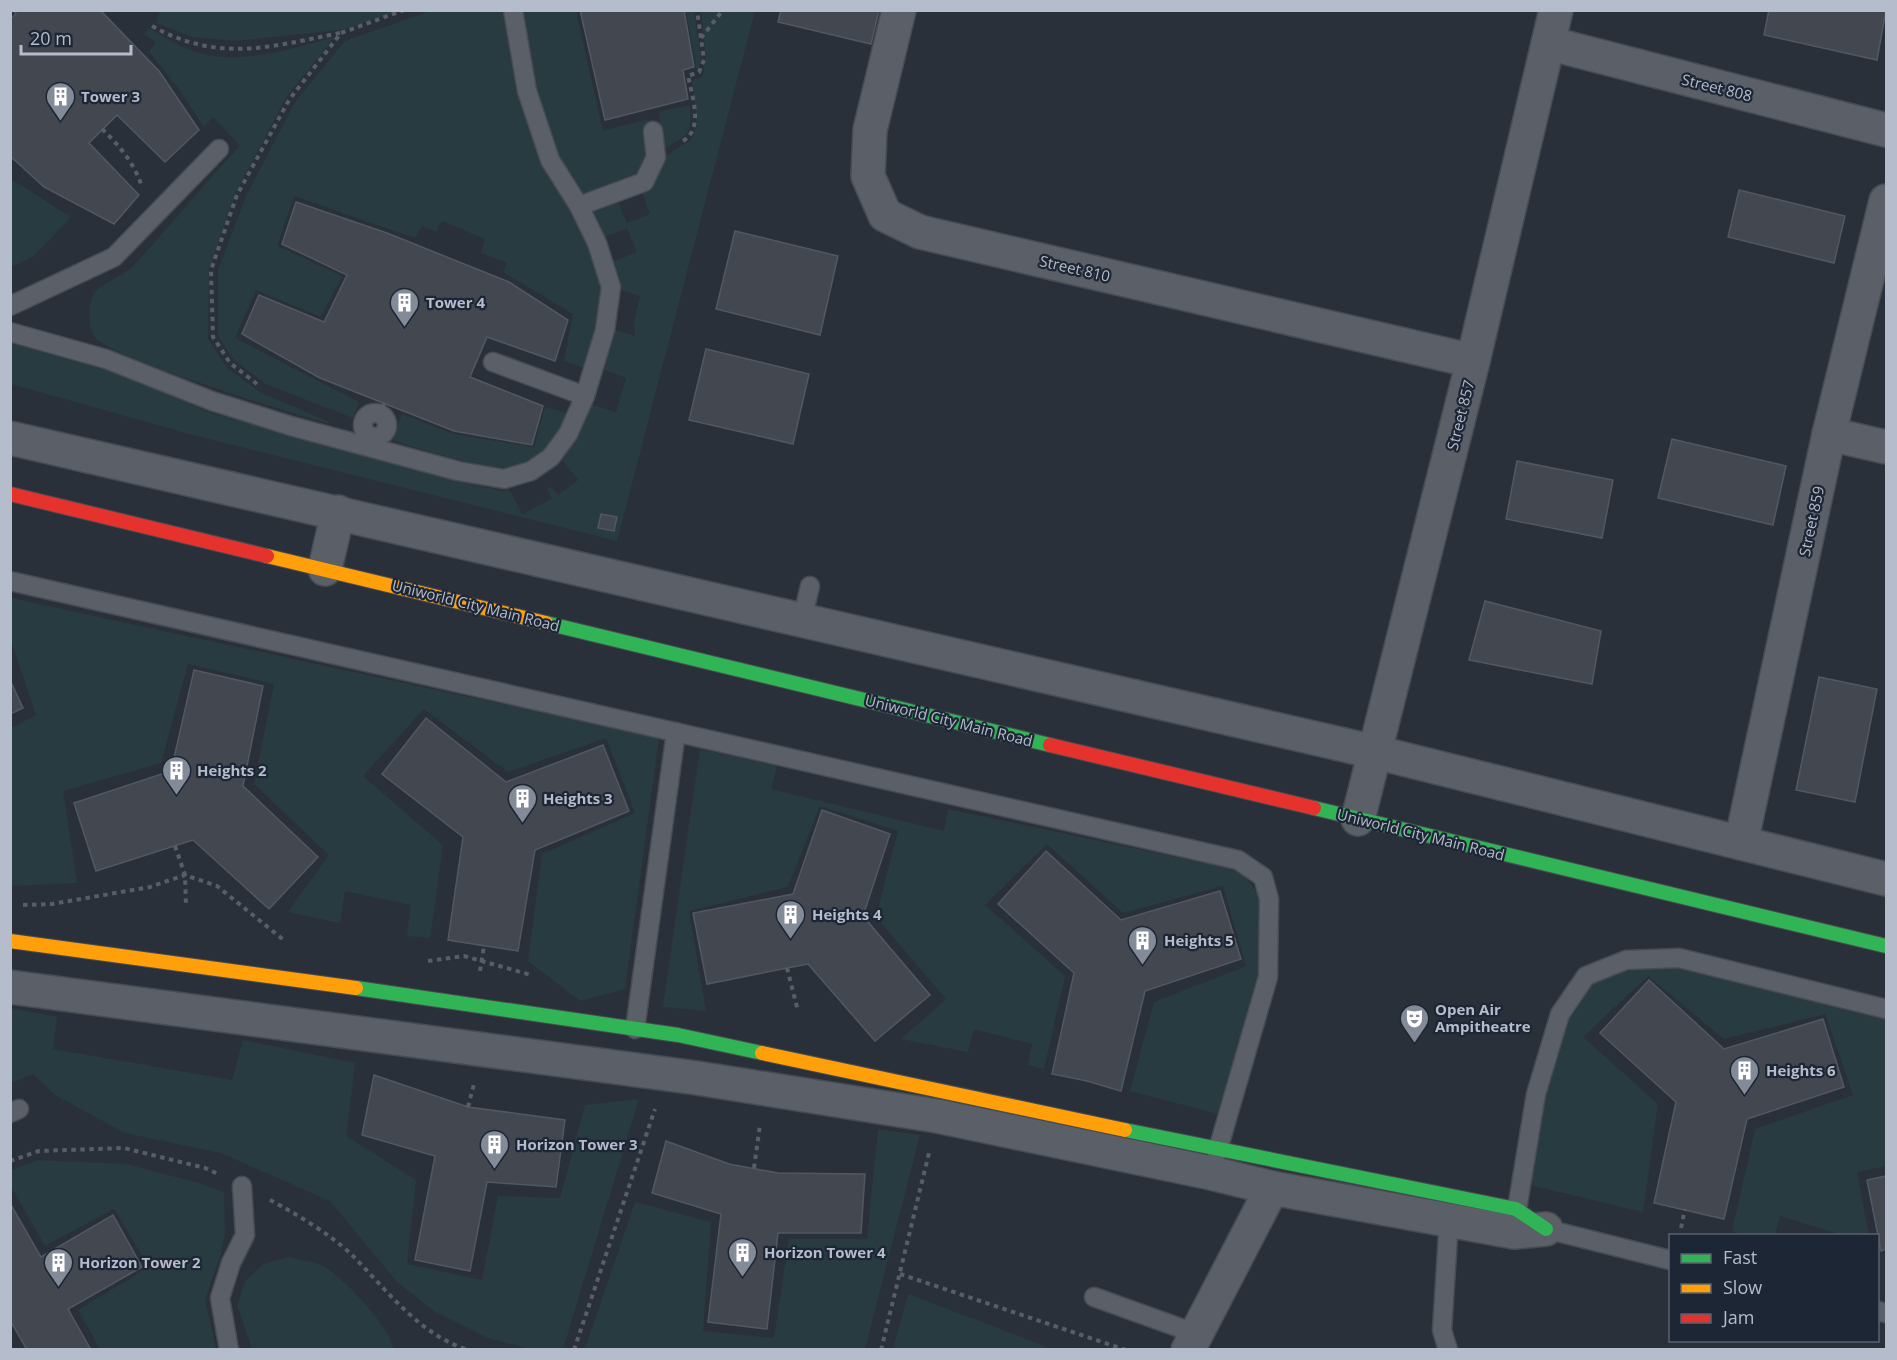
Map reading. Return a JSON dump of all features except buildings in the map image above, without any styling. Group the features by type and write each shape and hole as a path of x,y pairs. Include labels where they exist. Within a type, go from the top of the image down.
{"street":[{"name":"Street 810","path":"899,10 870,130 868,176 885,215 920,232 1473,361"},
{"name":"Street 857","path":"1358,819 1473,361 1556,10"},
{"name":"Street 808","path":"1548,43 1887,130"},
{"name":"Street 859","path":"1741,843 1829,434 1887,201"},
{"path":"1829,434 1887,447"},
{"path":"10,438 1375,752 1887,879"},
{"name":"Uniworld City Main Road","path":"10,494 325,568 1887,946"},
{"path":"325,568 338,512"},
{"path":"10,941 179,962 678,1035 1125,1131 1215,1160 1272,1188 1449,1220 1515,1220"},
{"path":"10,987 667,1074 938,1116 1215,1160 1515,1220 1546,1229"},
{"path":"1192,1342 1272,1188"}],"lane":[{"path":"10,332 106,359 212,400 291,426 371,441 458,471 504,479 531,471 551,457 568,434 585,396 605,330 611,287 597,243 579,206 550,160 527,91 515,12"},
{"path":"579,206 644,182 656,157 653,131"},
{"path":"10,306 114,257 219,149"},
{"path":"493,362 585,396"},
{"path":"371,441 364,429 364,422 368,416 382,409"},
{"path":"10,581 1238,860 1263,877 1269,899 1268,977 1215,1160"},
{"path":"802,620 810,586"},
{"path":"635,1029 676,732"},
{"path":"1515,1220 1536,1094 1560,1014 1586,976 1626,960 1679,958 1887,1009"},
{"path":"229,1350 220,1298 231,1263 245,1235 242,1186"},
{"path":"1448,1350 1442,1330 1449,1220"},
{"path":"1546,1229 1669,1260"},
{"path":"1094,1297 1192,1342"}],"path":[{"path":"152,26 185,42 224,50 252,48 341,33 404,10"},
{"path":"656,157 689,138 695,125 688,76 699,72 702,67 697,10"},
{"path":"701,38 723,10"},
{"path":"262,389 230,363 213,337 211,270 237,195 289,100 341,33"},
{"path":"102,129 115,141"},
{"path":"175,846 185,875 186,906"},
{"path":"21,905 52,904 150,887 185,875 217,886 291,946"},
{"path":"480,974 484,946"},
{"path":"418,964 464,956 538,978"},
{"path":"787,968 798,1011"},
{"path":"574,1350 667,1074"},
{"path":"468,1107 474,1085"},
{"path":"881,1350 938,1116"},
{"path":"754,1168 759,1136"},
{"path":"1681,1228 1685,1209"},
{"path":"900,1274 1126,1350"}],"green space":[{"path":"160,10 400,11 341,30 236,41 192,37 156,23"},
{"path":"430,11 507,11 518,88 591,244 605,286 585,368 564,361 573,314 503,272 507,263 481,253 485,239 442,221 436,232 422,226 415,238 294,196 277,246 342,276 321,317 256,290 235,338 359,402 353,418 266,384 233,359 218,336 218,270 246,196 295,102 345,41"},
{"path":"522,11 576,11 603,131 648,119 651,155 640,177 581,199 555,156 534,89"},
{"path":"686,11 694,11 701,60 697,71"},
{"path":"701,11 755,11 617,541 197,436 11,384 10,339 80,357 211,413 460,482 503,491 509,489 522,514 552,499 547,489 551,487 558,495 578,480 561,458 589,404 616,412 626,378 602,369 613,329 635,336 634,321 640,296 620,290 612,262 637,252 627,228 602,238 587,209 616,198 627,223 650,214 641,189 662,158 691,140 697,125 692,80 702,77 706,60"},
{"path":"149,28 189,50 219,57 253,56 335,37 287,96 237,190 209,269 208,339 227,368 260,392 329,422 329,424 132,358 107,346 93,333 89,313 95,293 104,284 131,268 240,146 213,117 204,127 178,88 149,52 156,42 144,34"},
{"path":"690,105 689,130 682,138 661,151 659,112"},
{"path":"11,179 71,217 34,256 11,267"},
{"path":"545,407 571,414 544,455 532,464 520,467 463,461 392,440 402,414 453,434 534,447"},
{"path":"11,598 659,738 625,989 580,1001 528,961 542,854 635,813 606,738 508,772 424,709 363,776 443,845 430,938 407,936 411,905 345,891 340,923 288,912 329,855 254,784 274,684 188,664 161,763 63,791 77,883 11,886 11,728 36,715 11,641"},
{"path":"700,749 777,766 771,789 944,831 948,809 1237,870 1253,886 1260,901 1262,932 1260,958 1256,985 1242,1038 1218,1114 1130,1091 1154,1002 1246,966 1223,886 1123,913 1047,844 985,905 1065,976 1044,1069 1028,1065 1032,1044 974,1029 968,1052 901,1039 946,999 876,917 898,831 820,806 788,887 689,911 706,1011 663,1007"},
{"path":"1677,964 1886,1015 1886,1166 1857,1172 1869,1234 1839,1234 1780,1216 1775,1234 1741,1234 1732,1231 1755,1129 1853,1095 1825,1014 1724,1039 1648,976 1583,1037 1658,1104 1643,1212 1530,1185 1543,1109 1557,1047 1566,1019 1577,997 1588,983 1597,977 1619,970"},
{"path":"11,1008 57,1017 53,1049 232,1080 243,1040 355,1063 346,1136 416,1180 407,1264 482,1280 498,1196 560,1198 585,1105 639,1099 563,1349 530,1349 488,1338 434,1311 397,1282 330,1201 221,1153 125,1133 55,1095 33,1074 11,1083"},
{"path":"878,1129 920,1135 865,1349 585,1349 635,1202 711,1222 703,1331 774,1338 789,1239 867,1239"},
{"path":"39,1160 126,1164 224,1192 225,1230 221,1254 205,1299 216,1349 100,1349 78,1310 149,1267 114,1209 45,1246 13,1190 11,1191 11,1170"},
{"path":"289,1257 314,1262 341,1279 374,1315 394,1349 252,1349 237,1305 246,1280 263,1264"},
{"path":"908,1294 1045,1346 1043,1350 893,1349"}],"traffic: fast":[{"path":"546,623 1050,745"},
{"path":"1314,808 1886,946"},
{"path":"356,988 678,1035 762,1053"},
{"path":"1125,1130 1516,1209 1546,1229"}],"traffic: slow":[{"path":"267,556 546,623"},
{"path":"10,941 356,988"},
{"path":"762,1053 1125,1130"}],"traffic: jam":[{"path":"10,494 267,556"},
{"path":"1050,745 1314,808"}],"place":[{"name":"Tower 3","path":"60,122"},
{"name":"Tower 4","path":"405,328"},
{"name":"Heights 2","path":"176,796"},
{"name":"Heights 3","path":"522,824"},
{"name":"Heights 4","path":"791,940"},
{"name":"Heights 5","path":"1143,966"},
{"name":"Open Air Ampitheatre","path":"1414,1044"},
{"name":"Heights 6","path":"1745,1096"},
{"name":"Horizon Tower 3","path":"495,1170"},
{"name":"Horizon Tower 4","path":"743,1278"},
{"name":"Horizon Tower 2","path":"58,1288"}]}
